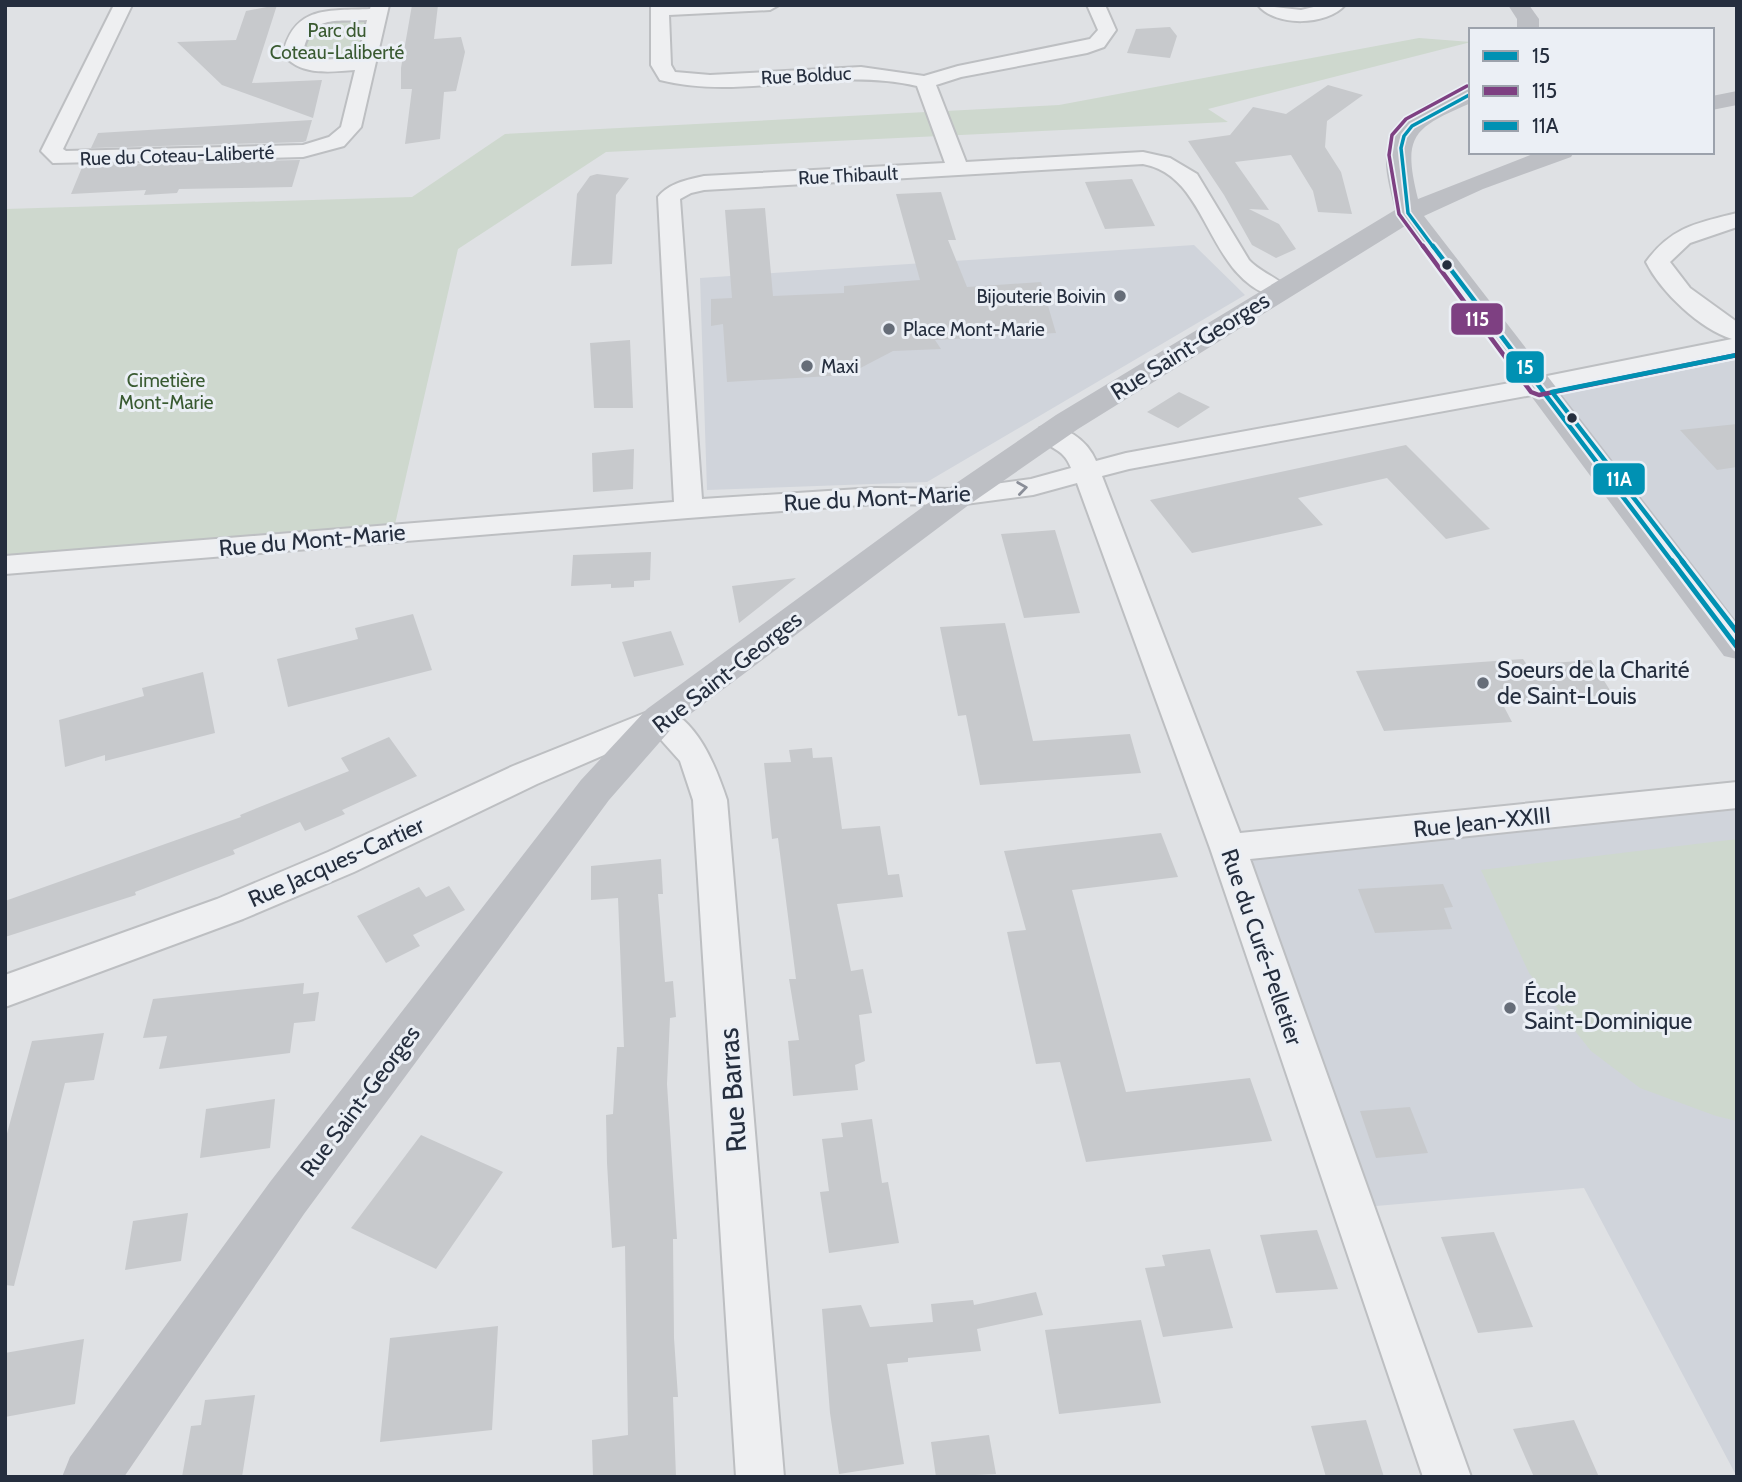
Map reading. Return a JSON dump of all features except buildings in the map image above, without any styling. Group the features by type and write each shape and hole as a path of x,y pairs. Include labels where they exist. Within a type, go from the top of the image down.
{"street":[{"name":"Rue du Coteau-Laliberté","path":"124,5 52,151 61,158 319,148 337,142 346,136 351,127 379,10 318,18 306,23 299,33 293,54 299,61 311,65 365,64"},
{"path":"660,8 771,5"},
{"path":"958,169 925,82 958,72 1047,57 1097,43 1107,30 1096,5"},
{"path":"1267,5 1278,12 1315,14 1336,5"},
{"path":"1518,5 1528,19 1528,28"},
{"name":"Rue Bolduc","path":"660,8 661,65 667,76 680,80 846,72 904,76 925,82"},
{"path":"1469,95 1411,126 1400,139 1398,153 1408,213 1737,647"},
{"path":"1714,103 1737,98"},
{"path":"1398,153 1407,175 1425,185 1474,184"},
{"name":"Rue Saint-Georges","path":"89,1477 295,1187 595,790 660,718 958,497 1050,434 1408,213 1474,184 1556,154"},
{"name":"Rue Thibault","path":"688,509 684,408 669,197 683,188 704,183 1143,158 1163,161 1177,168 1189,179 1250,275 1278,291"},
{"path":"1737,220 1701,229 1675,240 1658,262 1663,275 1679,290 1737,333"},
{"name":"Rue du Mont-Marie","path":"5,565 688,509 876,496 958,497 1033,487 1126,461 1537,386 1737,346"},
{"name":"Rue du Curé-Pelletier","path":"1050,434 1070,444 1081,457 1227,848 1447,1477"},
{"name":"Rue Jacques-Cartier","path":"5,991 230,909 341,862 525,775 660,718"},
{"name":"Rue Barras","path":"660,718 695,757 710,800 760,1477"},
{"name":"Rue Jean-XXIII","path":"1227,848 1737,795"}],"shaded area":[{"path":"1194,245 1245,295 927,482 707,490 700,278"},
{"path":"1737,346 1737,656 1537,386"},
{"name":"École Saint-Dominique","path":"1737,795 1737,1477 1584,1188 1353,1208 1228,848"}],"green space":[{"name":"Parc du Coteau-Laliberté","path":"378,14 365,64 311,65 295,44 306,23"},
{"name":"Cimetière Mont-Marie","path":"1419,38 1469,42 1208,109 1228,122 606,152 458,249 393,533 5,565 5,209 412,197 505,134 1059,105"},
{"path":"1737,839 1737,1121 1640,1088 1591,1051 1529,973 1481,870"}],"transit line":[{"name":"115","path":"1467,86 1406,119 1392,135 1389,155 1399,214 1531,392 1539,395 1737,355"},
{"name":"15","path":"1469,95 1426,116 1404,136 1400,164 1408,213 1737,647"},
{"name":"11A","path":"1737,355 1552,392 1737,632"}],"place":[{"name":"Bijouterie Boivin","path":"1120,296"},
{"name":"Place Mont-Marie","path":"889,329"},
{"name":"Maxi","path":"807,366"},
{"name":"Soeurs de la Charité de Saint-Louis","path":"1483,683"},
{"name":"École Saint-Dominique","path":"1510,1008"}]}
